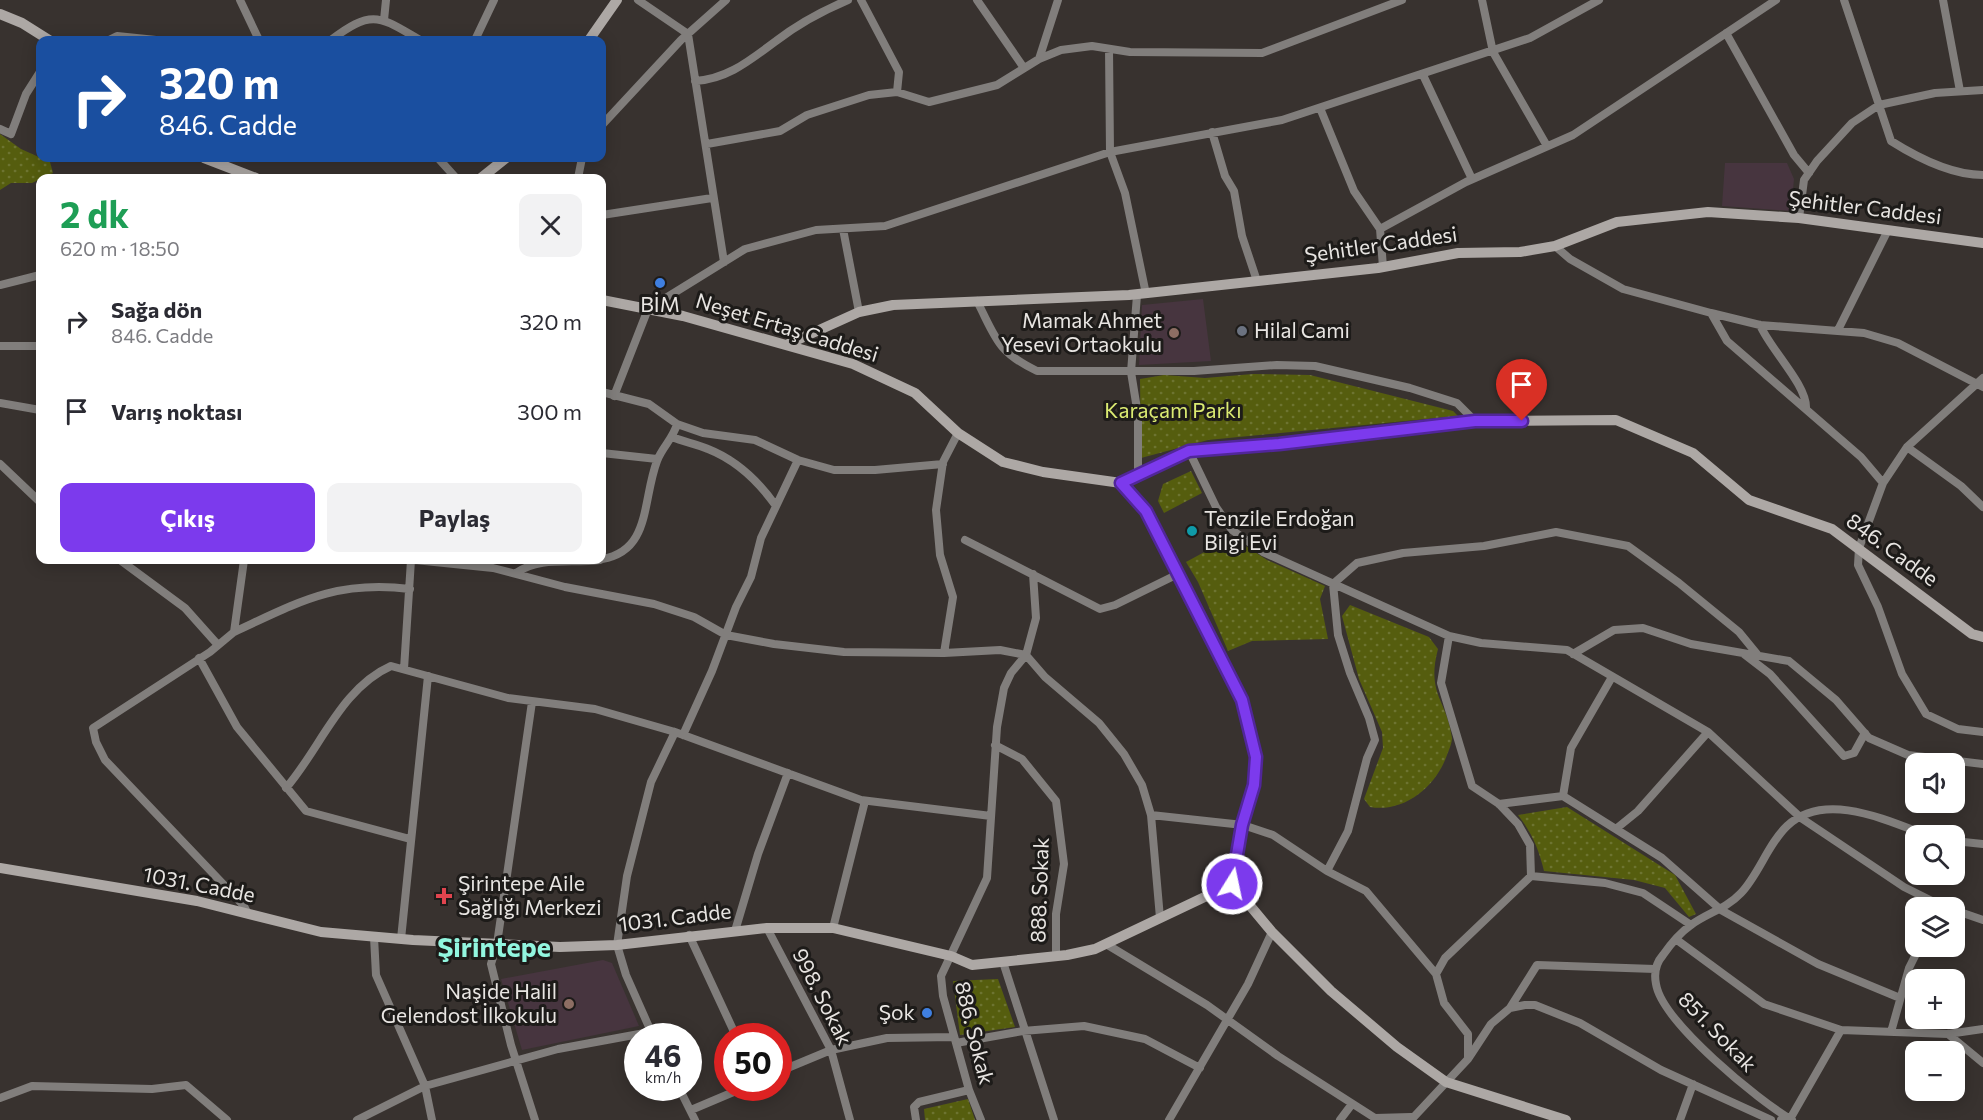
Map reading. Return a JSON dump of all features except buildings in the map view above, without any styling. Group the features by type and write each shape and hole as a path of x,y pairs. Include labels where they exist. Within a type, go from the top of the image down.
{"street":[{"path":"240,0 256,36"},
{"path":"384,20 386,0"},
{"path":"477,36 494,0"},
{"path":"592,36 618,0"},
{"path":"638,0 688,34 707,144 712,198 724,262"},
{"path":"606,121 688,34 726,0"},
{"path":"695,81 714,80 748,63 821,11 848,0"},
{"path":"861,0 899,72 897,92"},
{"path":"977,0 1024,68"},
{"path":"1039,59 1058,0"},
{"path":"707,144 780,130 807,116 843,102 897,92 929,102 997,85 1039,59 1061,50 1092,46 1130,52 1262,53 1402,0"},
{"path":"1482,0 1493,52 1547,146"},
{"path":"614,396 648,309 745,249 816,231 885,226 1110,152 1282,120 1530,38 1599,0"},
{"path":"1380,229 1472,179 1572,135 1776,0"},
{"path":"1844,0 1891,141 1911,154 1966,175 1983,175"},
{"path":"1943,0 1960,91"},
{"path":"0,14 22,23 43,36"},
{"path":"337,36 349,27 375,19 384,20 413,36"},
{"path":"1726,33 1794,155 1809,174"},
{"path":"1109,49 1110,152 1125,194 1141,294 1131,372 1138,415 1138,475"},
{"path":"1423,75 1472,179"},
{"path":"0,129 11,134 26,94 36,78"},
{"path":"1799,218 1804,180 1852,123 1878,105 1935,93 1983,90"},
{"path":"1320,108 1354,191 1380,229 1383,267"},
{"path":"1212,132 1225,176 1234,191 1242,236 1257,281"},
{"path":"214,162 246,174"},
{"path":"442,162 452,174"},
{"path":"486,174 501,162"},
{"path":"606,214 712,198"},
{"name":"Şehitler Caddesi","path":"786,345 859,312 893,304 1141,294 1383,267 1458,253 1520,252 1555,246 1617,222 1708,212 1799,218 1983,243"},
{"path":"843,229 859,312"},
{"path":"1838,330 1887,230"},
{"path":"1555,246 1570,259 1623,289 1760,325 1864,333 1898,343 1981,383 1906,447 1883,483 1859,548 1858,565 1878,607 1902,674 1926,714 1958,729 1983,732"},
{"path":"0,285 36,275"},
{"name":"Neşet Ertaş Caddesi","path":"606,301 683,316 853,364 915,393 958,434 1004,462 1043,472 1121,483"},
{"path":"977,301 996,342 1014,360 1037,371 1194,371 1277,365 1316,366 1410,388 1457,403 1475,421"},
{"path":"1711,313 1726,341 1861,457 1883,483"},
{"path":"1760,325 1765,338 1803,395 1806,408"},
{"path":"0,346 36,346"},
{"path":"606,393 649,404 677,424 703,433 755,440 798,460 834,470 875,471 943,464"},
{"path":"0,403 36,409"},
{"name":"846. Cadde","path":"1121,483 1189,451 1279,444 1475,421 1616,420 1693,453 1749,500 1832,529 1972,634 1983,637"},
{"path":"606,557 627,551 634,544 657,459 672,437 677,424"},
{"path":"944,653 953,597 940,555 936,510 943,464 958,434"},
{"path":"672,437 707,448 729,459 762,486 776,506"},
{"path":"1906,447 1961,486 1983,507"},
{"path":"1189,451 1202,483 1232,530 1263,552 1449,636 1481,644 1567,650 1708,732 1801,818 1904,887 1923,897"},
{"path":"606,453 657,459"},
{"path":"647,1023 626,975 617,945 627,876 651,782 679,734 726,635 751,577 761,538 798,460"},
{"path":"0,464 36,498"},
{"path":"1121,483 1146,511 1242,700 1256,757 1254,785 1242,825 1232,884 1272,932 1331,991 1397,1047 1446,1082 1566,1120"},
{"path":"1333,584 1357,563 1403,553 1484,546 1556,532 1628,546 1679,583 1739,632 1757,654"},
{"path":"965,540 1100,609 1115,605 1178,574"},
{"path":"125,564 185,608 218,645"},
{"path":"234,632 243,564"},
{"path":"404,669 413,564"},
{"path":"494,564 565,587 654,604 694,617 726,635 809,649 883,653 1000,650 1026,655 1046,677 1099,723 1124,754 1142,785 1151,815 1160,918"},
{"path":"516,573 534,564"},
{"path":"1026,655 1036,618 1033,574"},
{"path":"1327,871 1348,831 1367,758 1375,740 1370,718 1350,673 1338,635 1333,584"},
{"path":"248,914 244,906 105,760 93,728 234,632 319,594 338,589 390,587 410,589"},
{"path":"1573,654 1614,630 1643,628 1690,644 1789,661 1836,700 1869,738 1908,755 1983,764"},
{"path":"1436,974 1445,958 1531,876 1530,845 1518,824 1499,804 1472,786 1441,683 1449,636"},
{"path":"1744,654 1770,674 1844,756 1854,753 1865,733"},
{"name":"886. Sokak","path":"981,1120 969,1090 955,1040 943,996 941,976 987,878 996,745 1004,688 1011,673 1026,655"},
{"path":"199,658 237,727 306,811 410,839"},
{"path":"286,788 336,715 374,673 391,666 484,692 532,702 595,709 679,734 866,801 991,816"},
{"path":"400,939 428,675"},
{"path":"1563,796 1571,748 1612,677"},
{"path":"532,702 497,944 491,964 516,1061 535,1120"},
{"path":"1617,828 1638,811 1708,732"},
{"name":"888. Sokak","path":"996,745 1022,759 1056,801 1064,864 1056,914 1056,956"},
{"path":"735,931 758,854 788,773"},
{"path":"1499,804 1563,796 1587,814 1617,828 1662,858 1721,910 1818,964 1900,998"},
{"path":"833,927 866,801"},
{"path":"1106,944 1137,960 1375,1118 1411,1119 1468,1059 1491,1024 1510,1008 1537,966 1655,969 1662,956 1691,925 1721,910 1741,893 1787,826 1812,811 1843,809 1905,827"},
{"path":"1151,815 1242,825 1273,836 1327,871 1366,891 1436,974 1444,1003 1468,1034 1468,1059"},
{"path":"1965,842 1983,844"},
{"name":"1031. Cadde","path":"0,868 197,900 321,933 560,947 617,945 766,928 833,927 951,956 972,965 1056,956 1095,949 1232,884"},
{"path":"1531,876 1605,883 1643,893 1691,925"},
{"path":"1965,914 1983,920"},
{"name":"998. Sokak","path":"766,928 831,1050 850,1120"},
{"path":"1168,1120 1228,1020 1272,932"},
{"path":"689,935 730,1023"},
{"path":"374,937 376,975 424,1086 432,1120"},
{"path":"1677,940 1764,1004 1841,1030 1948,1034 1983,1029"},
{"path":"1891,1032 1909,968 1914,957"},
{"path":"1003,962 1023,1030 1054,1120"},
{"name":"851. Sokak","path":"1655,969 1656,986 1664,1004 1708,1054 1756,1098 1791,1120"},
{"path":"1510,1008 1535,1005 1580,1023 1661,1070 1771,1120"},
{"path":"792,1066 831,1050 886,1038 955,1040 1023,1030 1084,1026 1145,1039 1200,1068"},
{"path":"1781,1120 1791,1120 1841,1030"},
{"path":"1948,1034 1983,1063"},
{"path":"357,1120 424,1086 558,1049 624,1038"},
{"path":"1680,1120 1693,1084"},
{"path":"0,1098 32,1086 152,1089 186,1085 227,1120"},
{"path":"916,1120 914,1107 919,1102 969,1090"},
{"path":"691,1110 714,1100"},
{"path":"686,1101 695,1120"},
{"path":"1340,1120 1352,1104"}],"shaded area":[{"path":"1725,163 1787,163 1794,179 1791,211 1722,206"},
{"name":"Mamak Ahmet Yesevi Ortaokulu","path":"1203,299 1211,361 1139,365 1142,305"},
{"name":"Naşide Halil Gelendost İlkokulu","path":"603,960 612,963 638,1023 624,1023 624,1029 522,1050 501,979"}],"green space":[{"path":"0,134 21,149 36,156 36,162 50,162 53,173 36,174 36,181 32,183 11,183 0,190"},
{"name":"Karaçam Parkı","path":"1253,374 1310,375 1453,411 1458,416 1208,440 1141,458 1140,379 1164,375 1205,378"},
{"path":"1191,471 1202,493 1164,513 1158,501 1163,484"},
{"path":"1232,537 1267,560 1325,586 1320,599 1328,639 1252,641 1228,651 1198,582 1186,562"},
{"path":"1350,605 1429,637 1438,649 1434,677 1449,725 1451,744 1442,767 1427,787 1406,802 1395,806 1370,807 1364,799 1383,748 1382,732 1359,679 1342,616"},
{"path":"1567,807 1675,875 1696,914 1689,917 1665,888 1634,880 1544,871 1534,842 1518,815"},
{"path":"998,979 1015,1027 960,1035 953,981"},
{"path":"968,1099 975,1120 925,1120 924,1109"}],"place":[{"name":"BİM","path":"660,283"},
{"name":"Hilal Cami","path":"1242,331"},
{"name":"Mamak Ahmet Yesevi Ortaokulu","path":"1174,333"},
{"name":"Tenzile Erdoğan Bilgi Evi","path":"1192,531"},
{"name":"Şirintepe Aile Sağlığı Merkezi","path":"444,896"},
{"name":"Naşide Halil Gelendost İlkokulu","path":"569,1004"},
{"name":"Şok","path":"927,1013"}],"district":[{"name":"Şirintepe","path":"494,948"}],"route":[{"path":"1232,884 1242,825 1254,785 1256,757 1242,700 1146,511 1121,483 1189,451 1279,444 1475,421 1522,421"}]}
